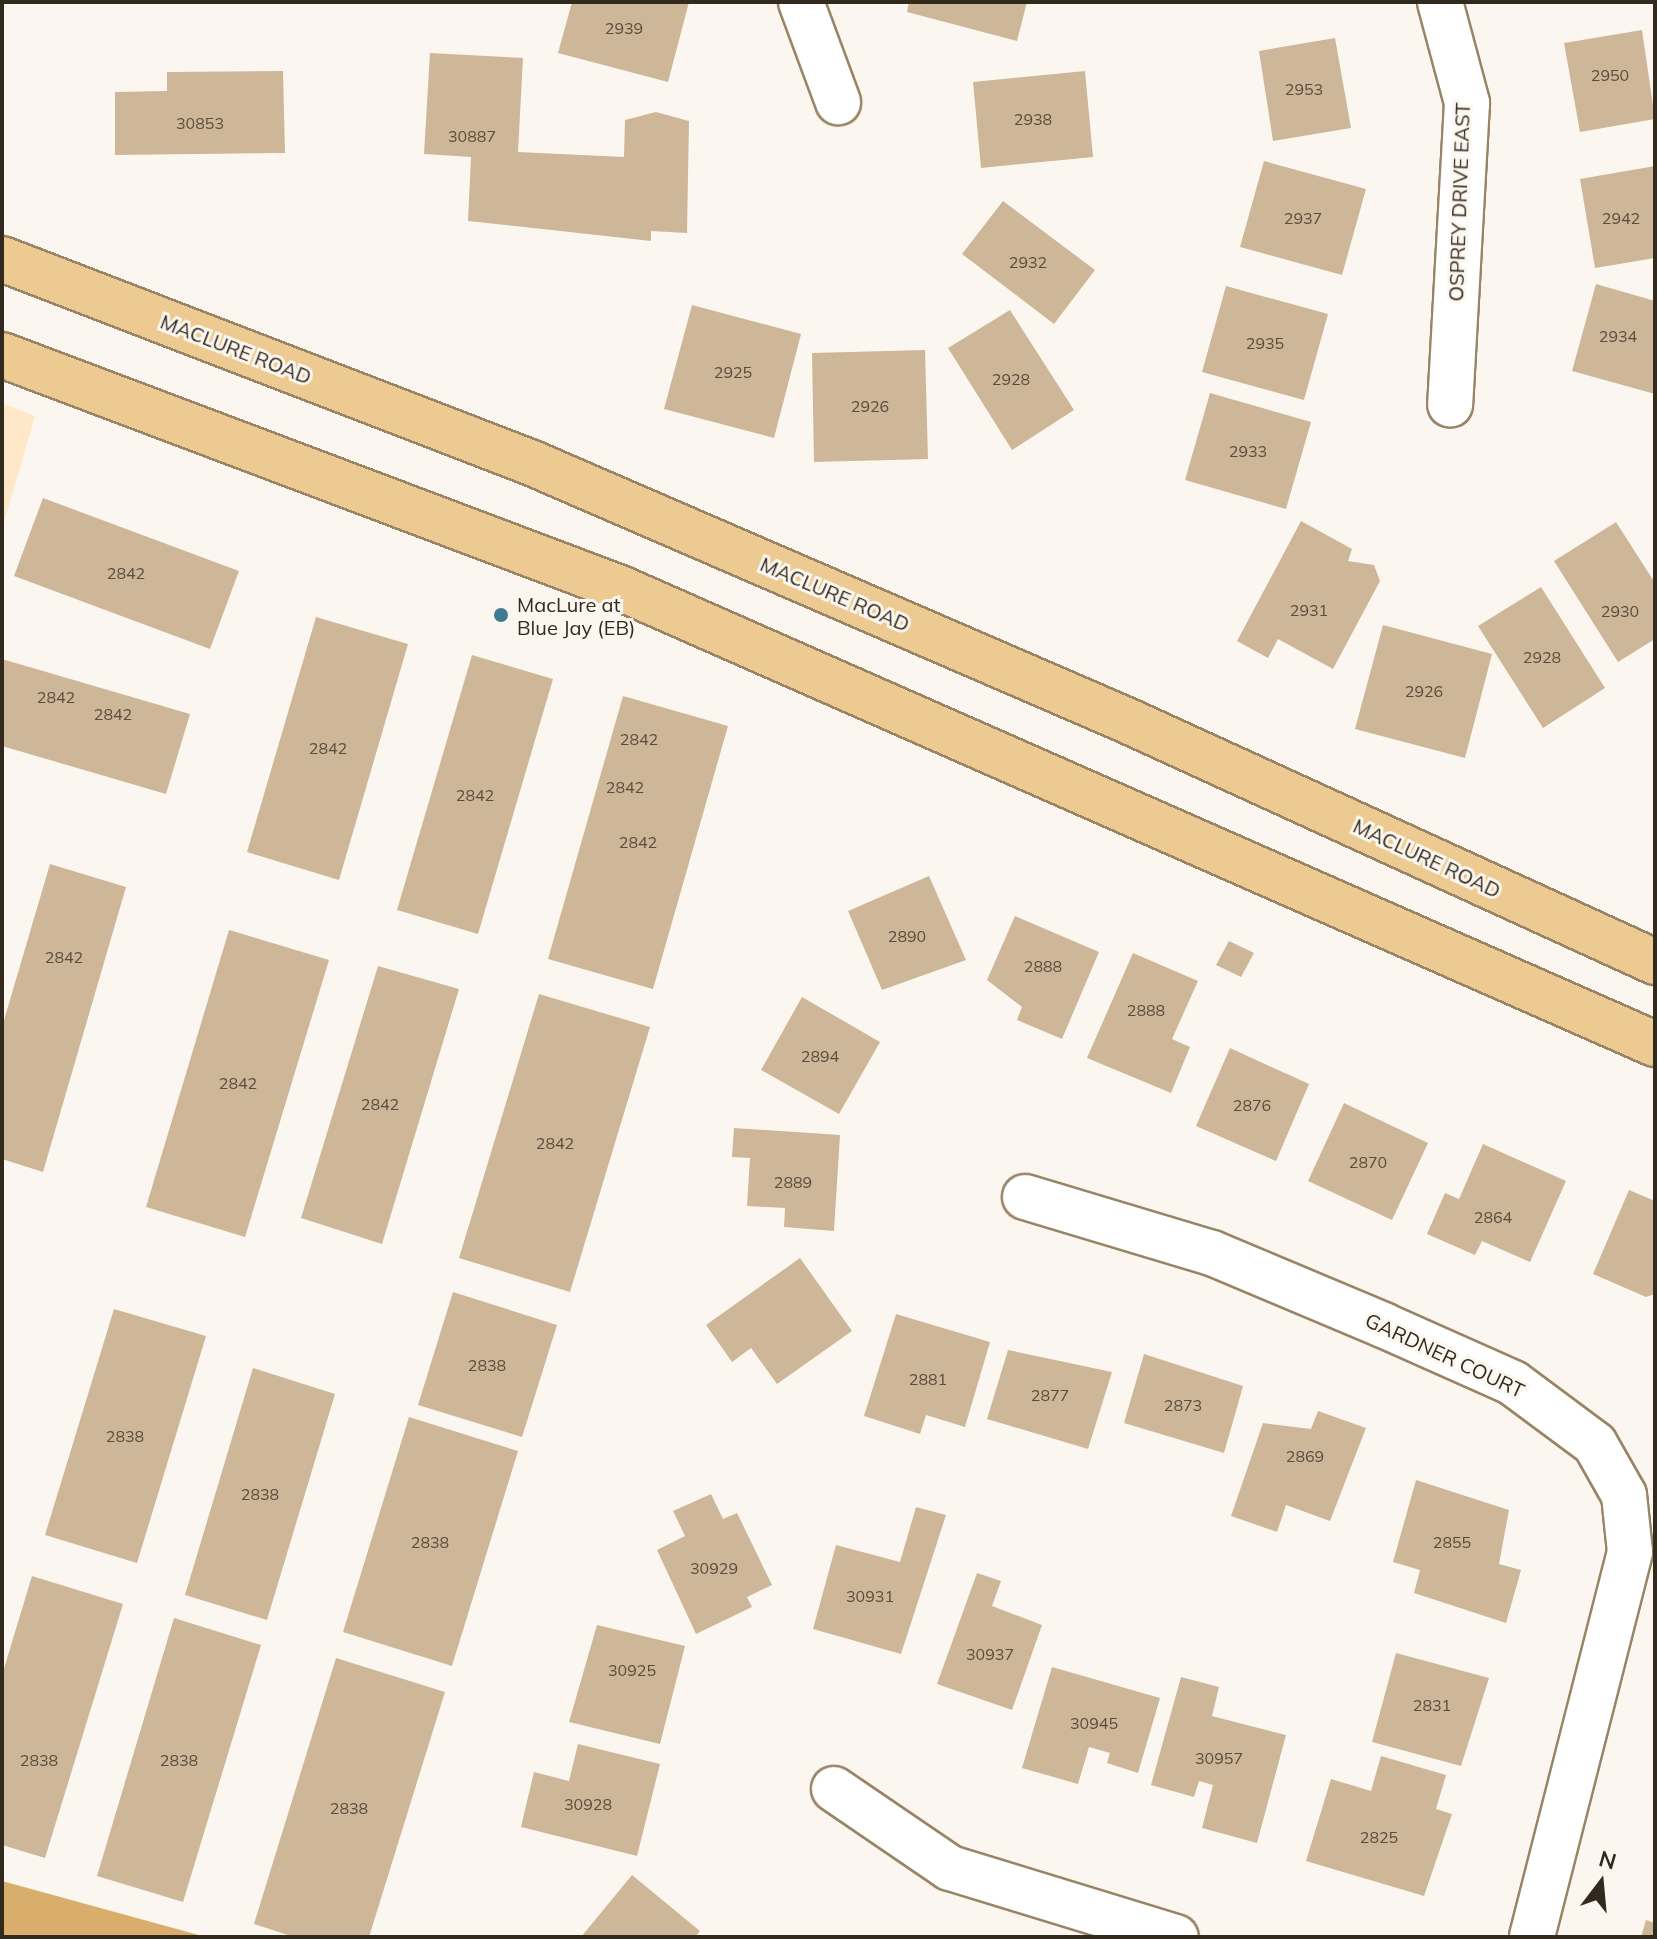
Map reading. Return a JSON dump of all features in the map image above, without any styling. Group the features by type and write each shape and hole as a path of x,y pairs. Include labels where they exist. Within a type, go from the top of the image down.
{"main road":[{"name":"MACLURE ROAD","path":"2,259 532,463 1126,720 1655,962"},
{"path":"2,355 620,588 1655,1044"}],"street":[{"path":"801,2 838,102"},
{"name":"OSPREY DRIVE EAST","path":"1440,2 1467,103 1450,405"},
{"name":"GARDNER COURT","path":"1025,1197 1212,1253 1383,1325 1513,1383 1595,1444 1624,1495 1630,1552 1532,1937"},
{"path":"834,1789 950,1868 1176,1937"}],"shaded area":[{"path":"2,403 35,416 2,529"},
{"path":"2,1881 206,1937 2,1937"}],"building":[{"path":"572,2 689,2 668,82 558,53"},
{"path":"909,2 1027,2 1017,41 907,12"},
{"path":"1642,30 1655,119 1580,132 1564,43"},
{"path":"1335,38 1351,128 1273,141 1259,51"},
{"path":"430,53 523,58 518,152 624,157 625,120 656,112 689,121 687,233 651,231 651,241 468,221 471,157 424,154"},
{"path":"283,71 285,153 115,155 115,92 167,91 167,72"},
{"path":"1085,71 1093,157 981,168 973,82"},
{"path":"1264,161 1366,189 1342,275 1240,247"},
{"path":"1655,166 1655,258 1595,268 1580,179"},
{"path":"1003,201 1095,270 1054,324 962,254"},
{"path":"1596,284 1655,301 1655,394 1572,371"},
{"path":"1226,286 1328,314 1304,400 1202,372"},
{"path":"692,305 801,334 774,438 664,409"},
{"path":"1010,310 1074,410 1012,450 948,348"},
{"path":"925,350 928,459 814,462 812,353"},
{"path":"1210,393 1311,422 1286,509 1185,480"},
{"path":"43,498 239,571 210,649 14,576"},
{"path":"1301,521 1352,549 1348,561 1374,565 1380,581 1333,669 1278,639 1268,658 1237,641"},
{"path":"1616,522 1655,583 1655,639 1618,662 1554,561"},
{"path":"1541,587 1605,688 1543,728 1478,626"},
{"path":"316,617 408,644 339,880 247,852"},
{"path":"1383,625 1492,654 1465,758 1355,729"},
{"path":"472,655 553,679 478,934 397,910"},
{"path":"2,659 190,714 166,794 2,746"},
{"path":"623,696 728,726 653,989 548,959"},
{"path":"50,864 126,887 43,1172 2,1159 2,1027"},
{"path":"929,876 966,960 882,990 848,911"},
{"path":"1015,916 1099,952 1062,1039 1017,1020 1022,1007 987,980"},
{"path":"229,930 329,960 245,1237 146,1207"},
{"path":"1229,941 1254,953 1241,977 1216,965"},
{"path":"1133,953 1198,981 1172,1039 1190,1047 1171,1093 1087,1058"},
{"path":"378,966 459,989 382,1244 301,1218"},
{"path":"539,994 650,1027 570,1292 459,1258"},
{"path":"802,997 880,1042 839,1114 761,1070"},
{"path":"1230,1048 1309,1084 1276,1161 1196,1126"},
{"path":"1344,1103 1428,1143 1392,1220 1308,1181"},
{"path":"734,1128 840,1135 834,1231 784,1227 785,1208 747,1206 750,1158 732,1157"},
{"path":"1483,1144 1566,1181 1530,1262 1482,1241 1475,1255 1427,1234 1445,1193 1459,1199"},
{"path":"1629,1190 1655,1201 1655,1294 1646,1297 1593,1274"},
{"path":"800,1258 852,1331 777,1384 751,1348 732,1362 706,1325"},
{"path":"453,1292 557,1325 522,1437 418,1405"},
{"path":"114,1309 206,1336 137,1563 45,1535"},
{"path":"896,1314 990,1342 965,1427 926,1415 920,1434 864,1416"},
{"path":"1008,1350 1112,1372 1088,1449 987,1419"},
{"path":"1144,1354 1243,1386 1224,1453 1124,1423"},
{"path":"253,1368 335,1394 267,1620 185,1595"},
{"path":"1318,1411 1366,1428 1330,1521 1286,1505 1277,1532 1231,1516 1263,1423 1311,1429"},
{"path":"409,1417 518,1451 452,1666 343,1632"},
{"path":"1416,1480 1509,1510 1499,1564 1521,1570 1506,1623 1414,1593 1420,1570 1393,1562"},
{"path":"711,1494 723,1519 737,1513 772,1585 747,1597 752,1607 696,1634 657,1550 685,1536 673,1511"},
{"path":"916,1507 946,1515 901,1654 813,1629 836,1545 900,1562"},
{"path":"977,1573 1001,1581 992,1606 1042,1625 1012,1710 937,1684"},
{"path":"32,1576 123,1604 45,1858 2,1845 2,1675"},
{"path":"174,1618 261,1645 183,1902 97,1876"},
{"path":"597,1625 685,1646 660,1744 569,1722"},
{"path":"1396,1653 1489,1678 1461,1766 1372,1742"},
{"path":"336,1658 445,1692 369,1937 294,1937 254,1924"},
{"path":"1052,1667 1160,1698 1138,1773 1107,1763 1110,1753 1089,1747 1078,1784 1022,1768"},
{"path":"1181,1677 1219,1687 1212,1716 1286,1735 1257,1843 1202,1828 1213,1785 1199,1781 1194,1797 1151,1785"},
{"path":"578,1744 660,1764 637,1856 521,1827 534,1772 569,1781"},
{"path":"1381,1756 1446,1775 1436,1809 1452,1814 1424,1896 1306,1861 1331,1779 1371,1791"},
{"path":"632,1875 700,1931 695,1937 581,1937"},
{"path":"1646,1920 1655,1923 1655,1937 1641,1937"}],"place":[{"name":"MacLure at Blue Jay (EB)","path":"501,615"}]}
